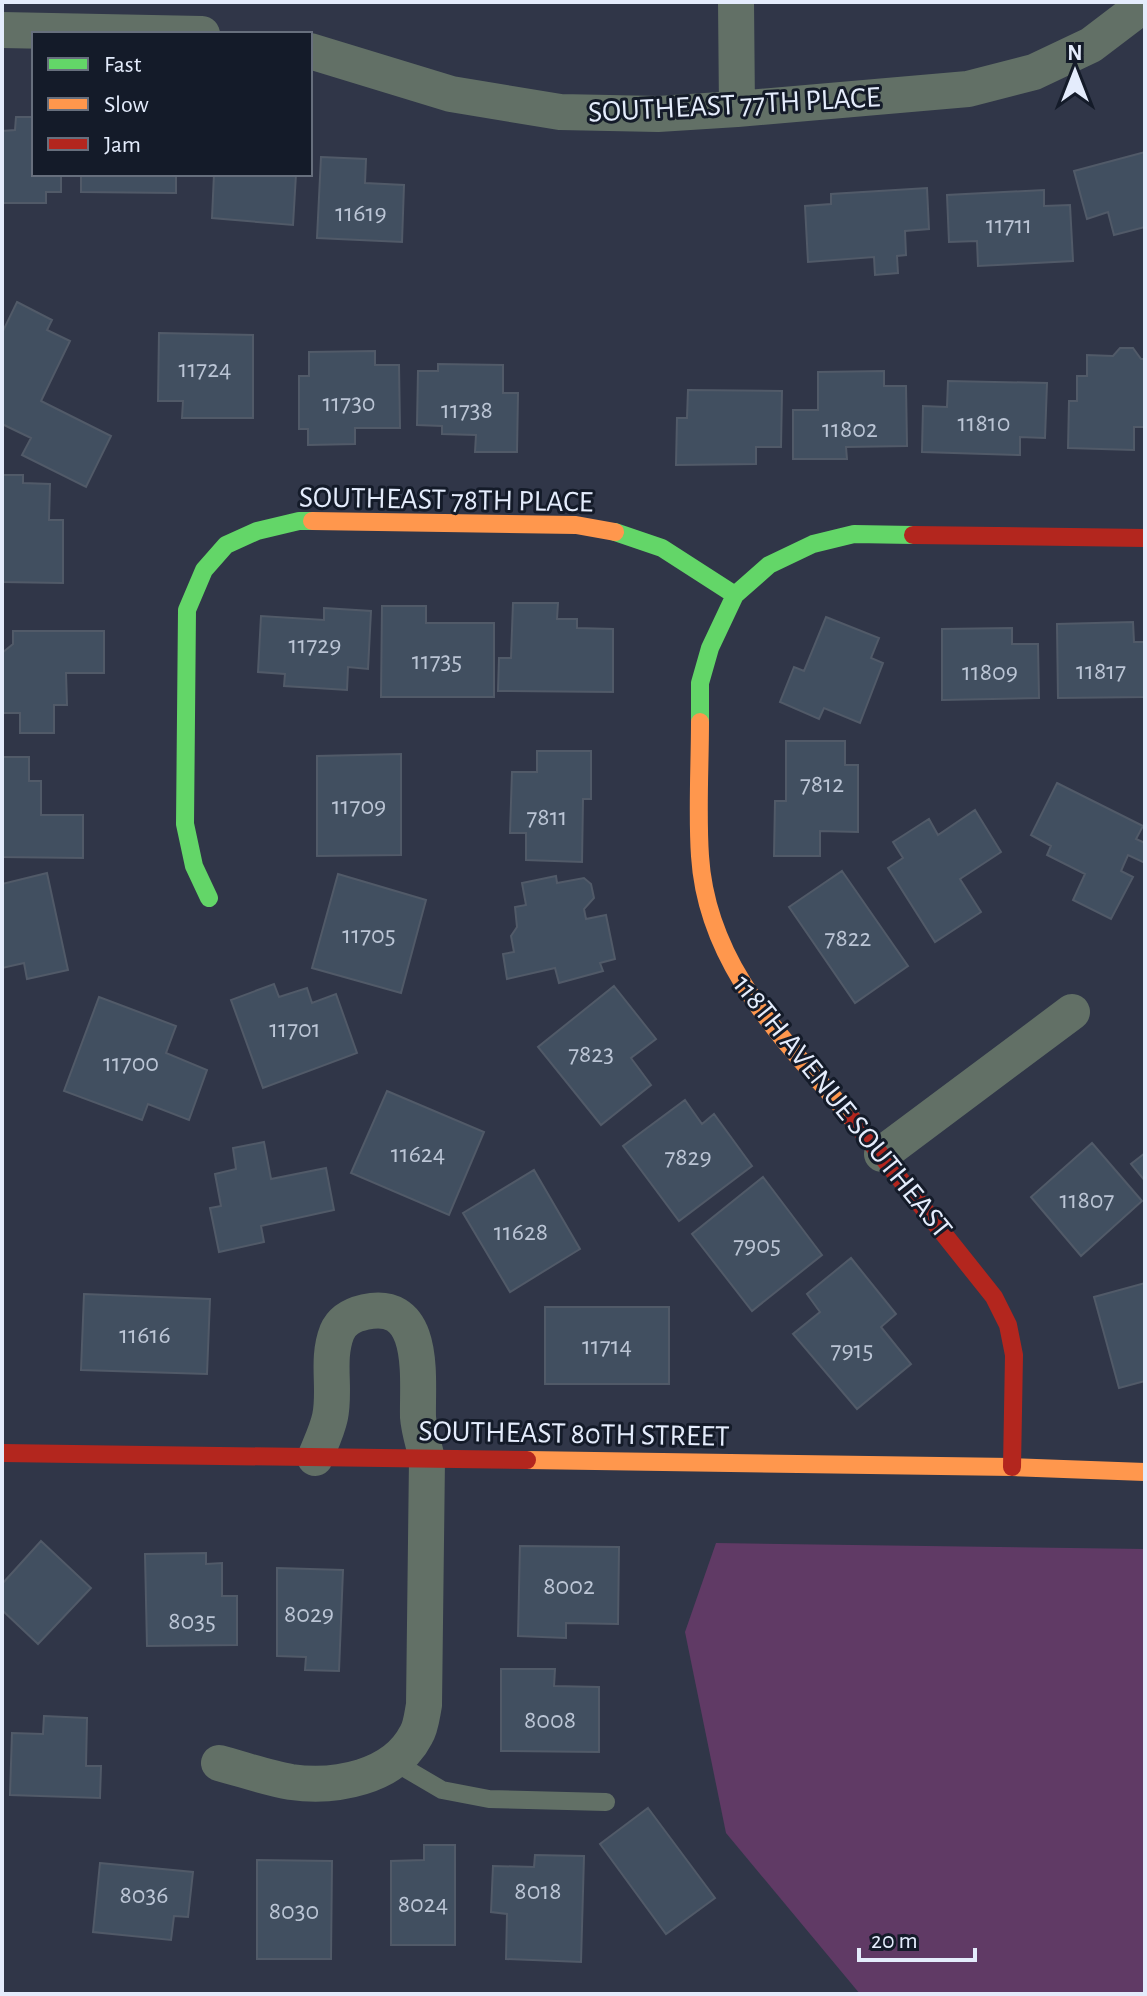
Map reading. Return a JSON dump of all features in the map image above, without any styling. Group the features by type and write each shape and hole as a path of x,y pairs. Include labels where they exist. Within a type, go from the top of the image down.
{"street":[{"path":"195,2 195,32"},
{"path":"736,2 737,109"},
{"name":"SOUTHEAST 77TH PLACE","path":"312,52 451,94 560,112 658,114 968,89 1034,72 1091,45 1144,4"},
{"path":"2,30 131,32"},
{"name":"SOUTHEAST 78TH PLACE","path":"209,898 194,866 185,824 187,610 195,583 210,559 230,542 261,529 299,521 576,525 625,534 662,548 735,595"},
{"path":"735,595 769,565 813,544 854,534 1145,538"},
{"name":"118TH AVENUE SOUTHEAST","path":"735,595 710,648 700,683 700,858 711,914 729,963 763,1014 882,1154 994,1297 1008,1325 1014,1355 1012,1467"},
{"path":"882,1154 1072,1012"},
{"path":"219,1763 291,1782 334,1782 371,1774 396,1763 417,1734 424,1705 427,1459 418,1422 417,1349 408,1327 393,1313 371,1310 351,1315 338,1329 331,1351 330,1416 315,1458"},
{"name":"SOUTHEAST 80TH STREET","path":"2,1453 1012,1467 1145,1472"}],"lane":[{"path":"396,1763 442,1790 489,1799 606,1802"}],"shaded area":[{"path":"716,1543 1145,1549 1145,1994 860,1994 726,1833 685,1632"}],"building":[{"path":"16,117 32,117 32,176 61,176 61,192 46,192 46,203 2,203 2,131 15,130"},
{"path":"1145,152 1145,227 1114,235 1108,212 1087,219 1074,171"},
{"path":"321,157 366,159 365,183 404,185 402,242 317,238"},
{"path":"81,176 176,176 176,193 81,192"},
{"path":"214,176 296,176 293,225 212,218"},
{"path":"927,188 929,229 905,231 906,255 897,256 898,273 875,275 874,257 808,262 805,206 831,204 831,194"},
{"path":"1044,190 1044,206 1070,205 1073,261 978,266 977,241 949,242 947,195"},
{"path":"17,302 52,320 47,330 70,341 41,401 111,436 86,487 22,455 31,438 2,424 2,333"},
{"path":"159,333 253,335 253,418 182,418 183,401 158,401"},
{"path":"1120,348 1133,348 1141,359 1145,359 1145,427 1134,427 1134,450 1068,448 1069,401 1077,401 1077,376 1087,376 1087,355 1113,356"},
{"path":"375,351 375,365 399,365 400,428 355,428 355,444 308,445 308,429 299,429 299,376 309,376 309,352"},
{"path":"438,364 503,365 503,393 518,393 517,452 475,452 476,435 442,434 442,426 417,425 418,371 438,371"},
{"path":"884,371 884,386 906,386 907,446 846,447 847,459 793,459 793,410 818,410 818,372"},
{"path":"948,381 1047,383 1045,438 1020,437 1020,455 922,452 923,406 947,407"},
{"path":"688,390 782,391 781,447 756,447 756,464 676,465 677,418 687,418"},
{"path":"2,475 23,475 23,483 50,484 49,520 63,520 63,583 2,582"},
{"path":"513,603 558,603 557,619 577,619 577,628 613,629 613,692 498,691 499,658 511,658"},
{"path":"382,606 426,606 426,623 494,623 494,697 381,697"},
{"path":"324,608 371,611 368,669 348,667 347,690 284,686 285,674 258,672 261,616 324,620"},
{"path":"826,617 879,638 871,658 883,663 860,723 824,708 819,719 780,702 794,667 804,671"},
{"path":"1133,622 1134,642 1145,642 1145,697 1058,698 1057,624"},
{"path":"1012,628 1012,644 1038,644 1039,698 942,700 942,629"},
{"path":"13,631 104,631 104,673 66,673 67,705 54,705 54,733 20,733 20,713 2,713 2,653 13,644"},
{"path":"786,741 845,741 845,765 858,765 858,832 820,831 820,856 774,856 775,801 786,801"},
{"path":"537,751 591,751 591,799 583,799 582,862 526,860 526,833 510,833 512,772 537,772"},
{"path":"401,754 401,855 317,856 317,756"},
{"path":"2,757 29,757 29,781 41,781 41,815 83,815 83,858 2,857"},
{"path":"1057,783 1143,826 1136,839 1145,843 1145,863 1128,855 1121,871 1133,877 1111,919 1073,900 1085,874 1047,855 1051,846 1031,835"},
{"path":"975,810 1001,852 960,879 981,912 935,942 888,868 903,858 893,842 929,819 938,835"},
{"path":"842,871 908,966 855,1003 789,907"},
{"path":"47,873 68,970 27,979 24,963 2,968 2,884"},
{"path":"338,874 426,900 401,993 312,968"},
{"path":"556,876 557,883 584,878 591,884 594,898 584,909 586,919 606,915 615,959 600,963 603,971 559,983 555,968 507,979 503,954 514,952 511,936 517,927 515,907 526,905 522,883"},
{"path":"274,984 279,997 307,988 312,1003 336,994 357,1053 263,1088 231,1000"},
{"path":"614,986 656,1039 631,1058 651,1085 601,1125 538,1047"},
{"path":"99,997 176,1026 166,1053 207,1070 189,1120 148,1104 142,1120 64,1091"},
{"path":"387,1091 484,1132 449,1215 351,1173"},
{"path":"685,1100 702,1124 714,1114 752,1166 679,1221 623,1146"},
{"path":"264,1142 271,1179 326,1168 334,1210 261,1226 264,1242 219,1252 210,1208 221,1206 215,1174 236,1169 233,1148"},
{"path":"1092,1143 1142,1201 1081,1256 1031,1197"},
{"path":"1145,1153 1145,1181 1131,1164"},
{"path":"534,1170 580,1249 510,1292 463,1213"},
{"path":"763,1177 822,1255 752,1311 692,1234"},
{"path":"851,1258 896,1314 881,1327 911,1364 857,1409 793,1334 820,1312 807,1294"},
{"path":"1145,1283 1145,1381 1119,1388 1094,1297"},
{"path":"84,1294 210,1299 207,1374 81,1370"},
{"path":"545,1307 669,1307 669,1384 545,1384"},
{"path":"41,1541 91,1588 38,1644 2,1610 2,1584"},
{"path":"520,1546 619,1547 618,1624 566,1623 566,1638 518,1636"},
{"path":"206,1553 206,1564 222,1563 222,1596 237,1596 237,1645 147,1646 145,1554"},
{"path":"277,1568 343,1570 339,1671 305,1670 306,1657 277,1656"},
{"path":"501,1669 555,1669 554,1686 599,1687 599,1752 501,1751"},
{"path":"44,1716 87,1718 86,1766 101,1766 100,1798 10,1795 12,1733 43,1734"},
{"path":"648,1808 715,1898 666,1934 600,1844"},
{"path":"424,1845 455,1845 455,1945 391,1945 391,1861 424,1860"},
{"path":"535,1855 584,1856 581,1962 506,1959 507,1914 491,1912 493,1866 534,1867"},
{"path":"257,1860 332,1861 331,1959 257,1959"},
{"path":"100,1863 193,1872 188,1917 174,1916 171,1940 93,1932"}],"traffic: fast":[{"path":"209,898 194,866 185,824 187,610 204,570 226,545 257,531 312,521"},
{"path":"615,532 662,548 735,595"},
{"path":"700,722 700,683 710,648 735,595 769,565 813,544 854,534 913,535"}],"traffic: slow":[{"path":"312,521 576,525 615,532"},
{"path":"700,722 700,856 706,896 717,933 754,1000 801,1061 853,1120"},
{"path":"527,1460 1012,1467 1145,1472"}],"traffic: jam":[{"path":"913,535 1145,538"},
{"path":"853,1120 994,1297 1008,1325 1014,1355 1012,1467"},
{"path":"2,1453 527,1460"}]}
